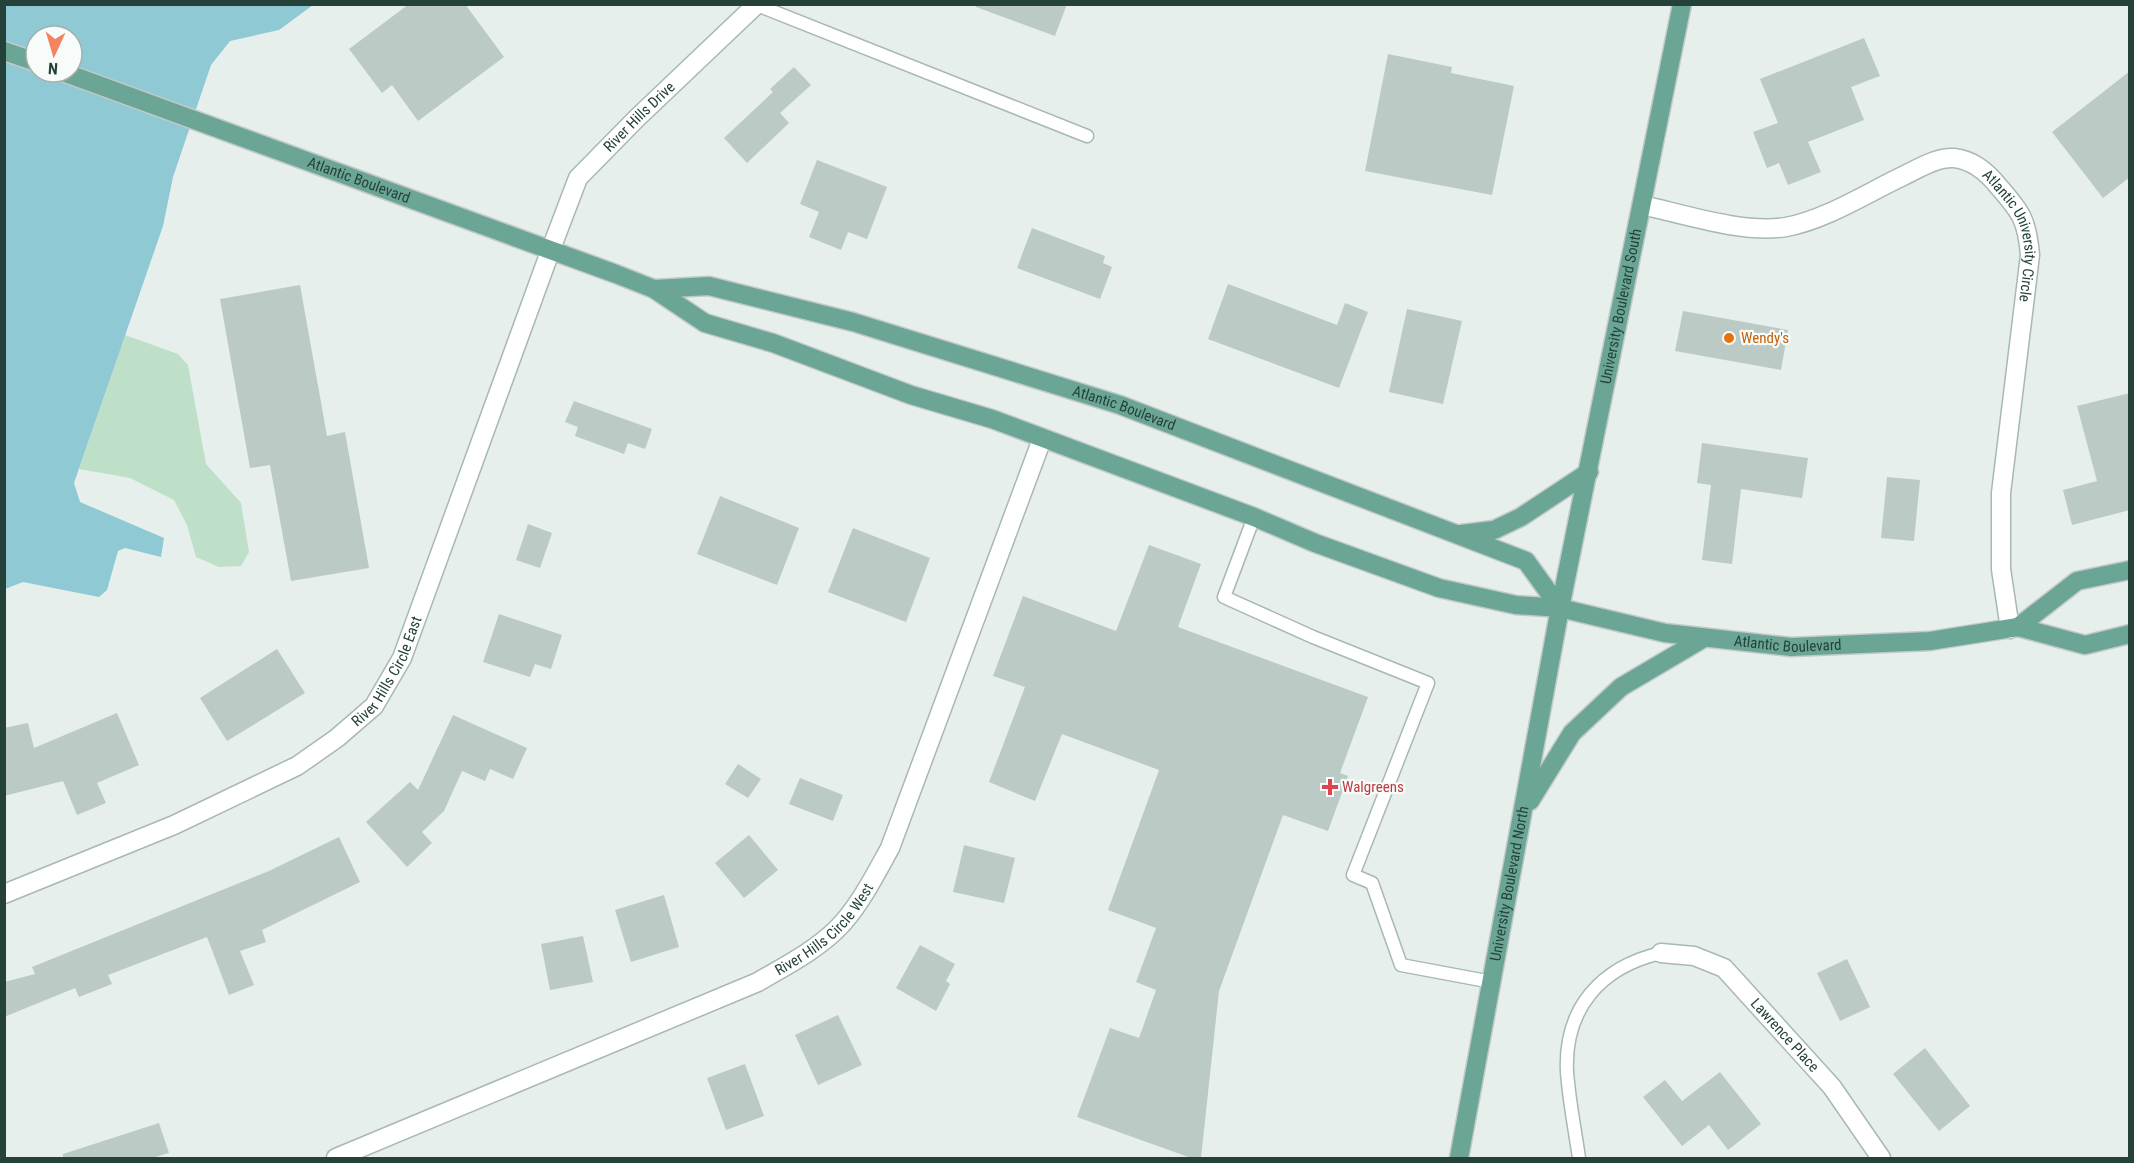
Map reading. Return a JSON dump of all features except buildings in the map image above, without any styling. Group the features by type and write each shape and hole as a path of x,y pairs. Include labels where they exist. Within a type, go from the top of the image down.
{"main road":[{"name":"University Boulevard South","path":"1560,608 1682,4"},
{"path":"4,51 24,58"},
{"name":"Atlantic Boulevard","path":"84,80 550,249 654,290 705,323 773,343 911,395 992,419 1254,516 1315,543 1439,588 1516,605 1560,608 1665,633 1791,647 1930,641 2014,628 2085,645 2130,634"},
{"name":"Atlantic Boulevard","path":"654,290 709,286 853,322 1120,405 1526,561 1560,608"},
{"path":"1459,534 1494,530 1512,522 1589,472"},
{"name":"Atlantic Boulevard","path":"2014,628 2078,581 2130,570"},
{"name":"University Boulevard North","path":"1459,1158 1560,608"},
{"path":"1524,810 1572,732 1621,687 1704,638"}],"street":[{"name":"River Hills Drive","path":"550,249 578,178 637,118 757,5"},
{"name":"Atlantic University Circle","path":"1642,205 1724,223 1756,227 1784,227 1812,220 1929,163 1954,158 1975,165 1989,175 2020,210 2028,231 2030,255 2001,493 2001,569 2014,628"},
{"name":"River Hills Circle East","path":"4,894 174,825 297,766 337,738 374,706 402,658 550,249"},
{"name":"River Hills Circle West","path":"336,1158 758,981 806,954 837,929 866,890 890,848 1042,439"},
{"name":"Lawrence Place","path":"1661,953 1694,956 1725,968 1832,1087 1881,1158"}],"lane":[{"path":"757,5 1087,136"},
{"path":"1254,516 1224,597 1313,637 1428,683 1353,875 1372,883 1401,965 1492,982"},
{"path":"1579,1158 1567,1070 1570,1040 1579,1009 1598,985 1623,966 1661,953"}],"green space":[{"path":"125,335 178,354 188,365 206,464 241,503 249,552 241,566 219,567 196,557 187,525 174,500 130,478 79,469"}],"water":[{"path":"5,5 313,5 279,30 230,41 211,65 173,177 163,226 74,483 80,502 164,538 161,557 125,548 118,551 107,590 99,597 23,582 5,589"}],"place":[{"name":"Wendy's","path":"1729,338"},
{"name":"Walgreens","path":"1330,787"}]}
